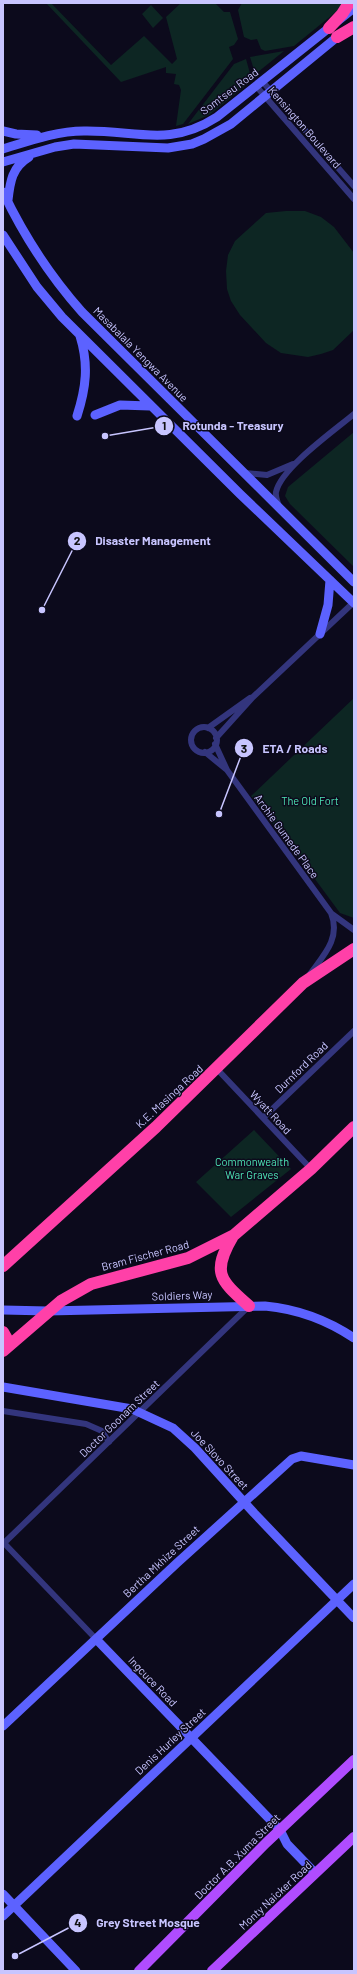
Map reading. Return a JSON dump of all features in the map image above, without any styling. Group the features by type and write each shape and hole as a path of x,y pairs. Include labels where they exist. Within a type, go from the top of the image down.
{"highway":[{"path":"333,33 349,3"},
{"path":"333,33 354,26"},
{"name":"K.E. Masinga Road","path":"3,1266 156,1127 303,983 354,949"},
{"name":"Bram Fischer Road","path":"5,1349 61,1301 91,1284 188,1258 234,1235 311,1169 354,1127"},
{"path":"234,1235 222,1256 220,1268 222,1276 229,1287 249,1306"},
{"path":"3,1332 6,1339 5,1349"}],"main road":[{"name":"Somtseu Road","path":"3,162 55,147 92,144 168,148 192,144 204,139 231,124 268,94 333,33 354,8"},
{"name":"Somtseu Road","path":"3,149 52,134 82,131 151,136 180,134 195,130 209,123 259,84 333,33 354,23"},
{"path":"3,131 22,135 52,134"},
{"path":"8,202 10,180 17,167 30,156 55,147"},
{"name":"Masabalala Yengwa Avenue","path":"3,192 30,243 64,291 123,354 354,582"},
{"path":"3,235 38,287 62,317 150,406 354,602"},
{"path":"77,416 85,391 86,374 85,355 79,334"},
{"path":"95,415 120,405 150,406"},
{"path":"320,634 328,605 330,580"},
{"name":"Soldiers Way","path":"3,1310 48,1311 265,1306 296,1310 325,1321 354,1338"},
{"name":"Joe Slovo Street","path":"3,1387 110,1405 140,1413 173,1428 354,1618"},
{"name":"Bertha Mkhize Street","path":"3,1726 243,1501 293,1458 301,1456 354,1465"},
{"name":"Denis Hurley Street","path":"3,1916 354,1584"},
{"name":"Ingcuce Road","path":"96,1639 280,1830 287,1844 315,1873"},
{"name":"Doctor A.B. Xuma Street","path":"139,1971 280,1830 354,1760"},
{"name":"Monty Naicker Road","path":"212,1971 354,1836"},
{"path":"3,1894 76,1971"}],"street":[{"name":"Kensington Boulevard","path":"259,84 354,186"},
{"name":"Kensington Boulevard","path":"268,94 354,199"},
{"path":"280,508 276,492 296,463 354,414"},
{"path":"243,472 267,475 276,473 296,463"},
{"path":"216,741 214,732 208,728 202,727 196,730 191,738 194,748 205,752 211,750 216,741 253,697 354,602"},
{"path":"208,728 253,697"},
{"name":"Archie Gumede Place","path":"216,741 226,770"},
{"name":"Archie Gumede Place","path":"205,752 226,770 331,913 354,930"},
{"name":"Archie Gumede Place","path":"303,983 333,942 335,928 331,913"},
{"name":"Durnford Road","path":"263,1118 354,1031"},
{"name":"Wyatt Road","path":"216,1069 311,1169"},
{"name":"Doctor Goonam Street","path":"3,1543 140,1413 249,1306"},
{"path":"3,1411 86,1424 102,1431 109,1442"},
{"name":"Ingcuce Road","path":"3,1543 96,1639"}],"green space":[{"path":"46,3 51,3 111,65 144,36 172,64 177,59 166,17 181,3 215,3 224,12 230,12 238,39 234,45 229,47 233,59 183,124 176,126 181,90 179,85 174,84 176,74 166,73 166,67 121,82"},
{"path":"242,3 344,3 337,11 294,46 265,51 261,49 257,39 251,40 244,37 238,10"},
{"path":"151,5 163,18 153,28 142,14"},
{"path":"284,51 258,72 255,73 250,57"},
{"path":"246,59 251,77 248,84 209,115 188,124 234,64"},
{"path":"305,211 321,217 334,227 354,253 354,330 333,350 308,357 281,353 266,343 240,315 231,301 227,289 226,271 228,255 235,241 266,213"},
{"path":"354,432 354,567 290,504 285,496 288,487"},
{"name":"The Old Fort","path":"354,698 354,918 340,913 251,796"},
{"name":"Commonwealth War Graves","path":"254,1130 291,1169 231,1217 196,1182"}],"place":[{"name":"Rotunda - Treasury","path":"105,436"},
{"name":"Disaster Management","path":"42,610"},
{"name":"ETA / Roads","path":"219,814"},
{"name":"Grey Street Mosque","path":"15,1956"}]}
